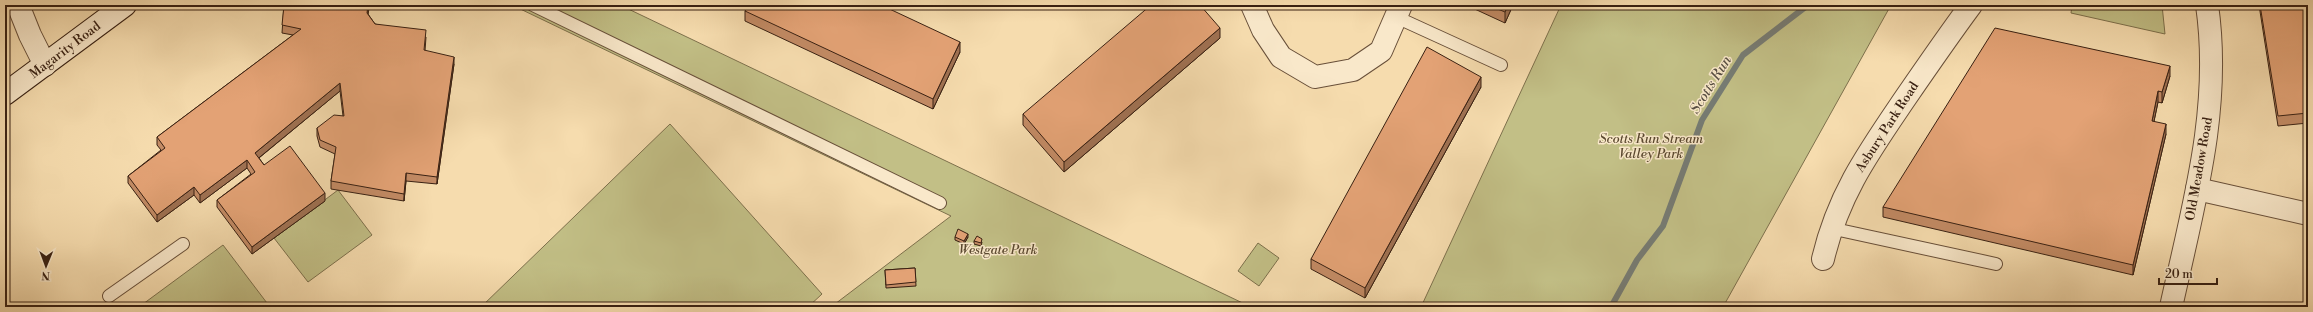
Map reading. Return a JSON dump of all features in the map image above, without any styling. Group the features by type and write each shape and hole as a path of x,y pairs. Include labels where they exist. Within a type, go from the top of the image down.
{"street":[{"path":"18,5 30,35 45,65"},
{"name":"Magarity Road","path":"5,94 126,5"},
{"path":"1252,5 1263,30 1281,57 1315,77 1353,70 1381,51 1398,11"},
{"name":"Asbury Park Road","path":"1823,259 1830,228 1846,191 1877,141 1971,5"},
{"name":"Old Meadow Road","path":"2171,307 2205,152 2211,92 2210,36 2207,5"},
{"path":"2197,190 2308,214"}],"lane":[{"path":"533,5 940,203"},
{"path":"1398,11 1501,65"},
{"path":"1830,228 1996,264"},
{"path":"110,296 183,244"}],"green space":[{"name":"Westgate Park","path":"512,5 620,5 1251,307 831,307 951,216"},
{"name":"Scotts Run Stream Valley Park","path":"1561,5 1891,5 1723,307 1421,307"},
{"path":"2072,5 2162,5 2165,34 2071,13"},
{"path":"670,124 822,294 808,307 481,307"},
{"path":"338,190 372,235 308,282 274,238"},
{"path":"1258,243 1279,258 1259,286 1238,271"},
{"path":"223,245 270,307 146,307 143,304"}],"building":[{"path":"284,5 368,5 367,13 375,24 426,30 424,50 454,57 437,177 406,173 404,194 331,181 336,147 320,140 317,128 334,115 344,116 340,83 255,153 264,165 290,146 325,193 252,247 217,200 255,172 247,160 200,195 194,187 157,215 128,176 165,148 157,137 301,29 282,25"},
{"path":"748,5 881,5 960,42 933,99 745,11"},
{"path":"1151,5 1200,5 1220,28 1064,162 1023,114"},
{"path":"1488,5 1508,5 1505,12"},
{"path":"2260,5 2308,5 2308,113 2278,116"},
{"path":"1995,28 2170,66 2162,92 2158,91 2152,121 2166,124 2133,265 1883,207"},
{"path":"1427,47 1481,77 1365,288 1311,259"},
{"path":"958,229 968,234 964,241 955,237"},
{"path":"977,236 982,239 981,243 974,241"},
{"path":"915,268 916,282 886,285 885,270"},
{"path":"1901,305 1911,307 1900,307"}],"waterway":[{"name":"Scotts Run","path":"1611,307 1637,260 1663,226 1702,120 1743,55 1808,5"}]}
